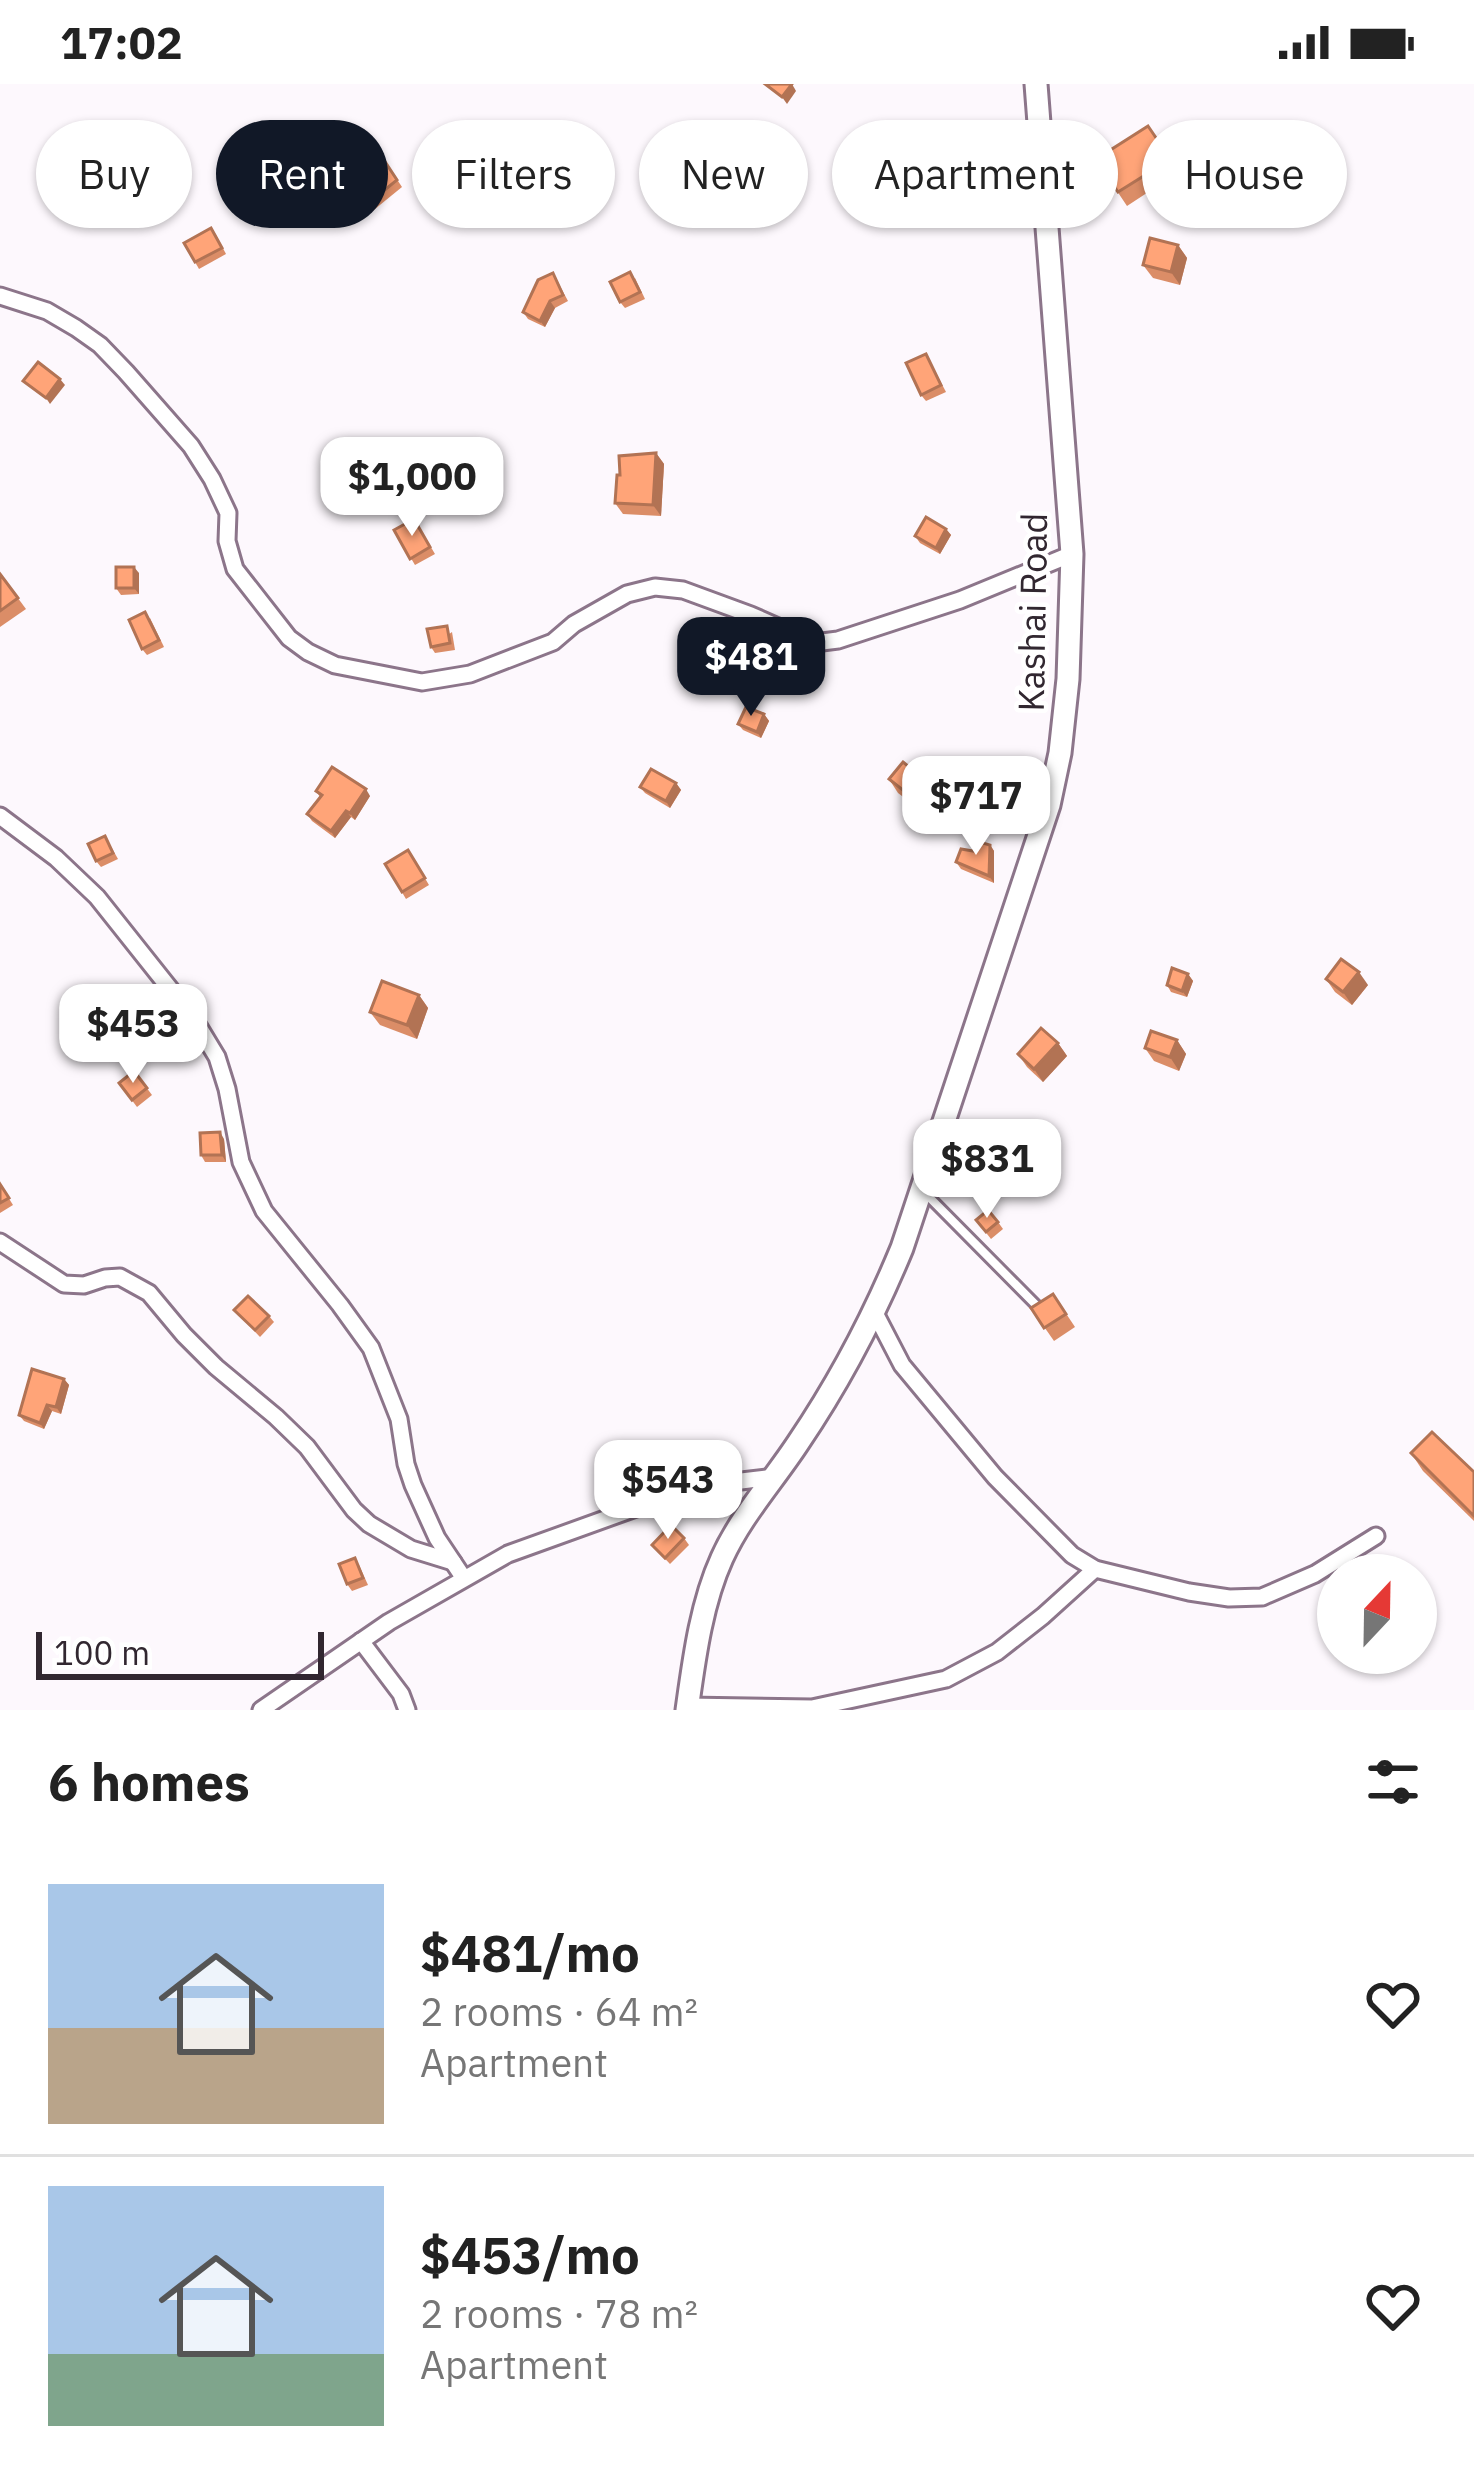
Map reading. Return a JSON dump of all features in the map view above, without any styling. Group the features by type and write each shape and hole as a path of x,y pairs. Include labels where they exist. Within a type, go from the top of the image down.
{"street":[{"name":"Kashai Road","path":"687,1708 711,1584 724,1553 839,1377 875,1313 902,1248 1049,805 1068,679 1072,554 1036,84"},
{"path":"0,296 47,311 76,328 100,345 140,387 191,446 212,479 228,513 227,541 235,569 289,638 335,665 422,682 458,677 554,642 574,623 627,594 655,587 682,590 803,638 838,640 960,600 1072,554"},
{"path":"0,816 97,896 194,1019 217,1057 241,1162 256,1195 370,1348 399,1419 413,1485 437,1538 464,1577"},
{"path":"0,1242 64,1284 120,1277 149,1294 216,1367 307,1447 354,1510 411,1549 453,1562"},
{"path":"875,1313 902,1365 995,1477 1072,1555 1096,1569 1189,1592 1262,1598 1316,1574 1376,1536"},
{"path":"261,1710 464,1577 526,1546 644,1505 774,1477"},
{"path":"687,1708 812,1708 946,1679 997,1652 1096,1569"},
{"path":"362,1641 401,1694 407,1710"}],"lane":[{"path":"920,1188 1040,1309"}],"building":[{"path":"765,84 792,84 782,97"},
{"path":"1142,130 1142,177 1118,192 1118,145"},
{"path":"388,166 397,180 388,187"},
{"path":"211,228 222,248 195,262 184,243"},
{"path":"1150,238 1178,245 1171,272 1143,265"},
{"path":"630,272 640,292 620,302 610,282"},
{"path":"553,273 563,295 550,301 540,321 523,312 538,280"},
{"path":"926,354 941,385 921,395 906,363"},
{"path":"38,362 60,379 46,398 23,381"},
{"path":"656,453 653,505 615,503 619,456"},
{"path":"926,517 946,529 936,548 915,536"},
{"path":"414,519 430,547 410,559 394,530"},
{"path":"116,567 134,567 134,588 116,588"},
{"path":"0,574 18,598 0,611"},
{"path":"145,612 159,640 142,649 129,620"},
{"path":"447,626 450,643 431,647 427,629"},
{"path":"746,707 764,714 757,732 738,724"},
{"path":"903,762 923,778 909,795 889,779"},
{"path":"332,767 366,789 331,831 307,814 322,795 316,791"},
{"path":"651,769 676,783 666,801 640,787"},
{"path":"105,836 113,853 96,861 88,844"},
{"path":"976,841 990,845 989,876 956,862 961,849 973,851"},
{"path":"408,850 425,878 402,892 385,864"},
{"path":"1341,959 1359,972 1343,992 1326,979"},
{"path":"1172,968 1188,974 1182,991 1167,985"},
{"path":"382,981 419,995 407,1025 370,1012"},
{"path":"1041,1028 1058,1043 1034,1069 1018,1054"},
{"path":"1151,1031 1177,1040 1170,1057 1145,1048"},
{"path":"134,1071 147,1088 132,1100 119,1083"},
{"path":"220,1132 222,1155 201,1155 200,1133"},
{"path":"988,1210 998,1222 986,1232 976,1220"},
{"path":"1053,1294 1066,1314 1044,1328 1031,1308"},
{"path":"248,1296 269,1316 255,1330 234,1310"},
{"path":"32,1369 64,1379 56,1407 47,1405 40,1423 19,1415"},
{"path":"1432,1432 1474,1472 1474,1516 1411,1453"},
{"path":"671,1525 684,1538 665,1558 652,1545"},
{"path":"355,1558 363,1578 347,1584 339,1564"}]}
